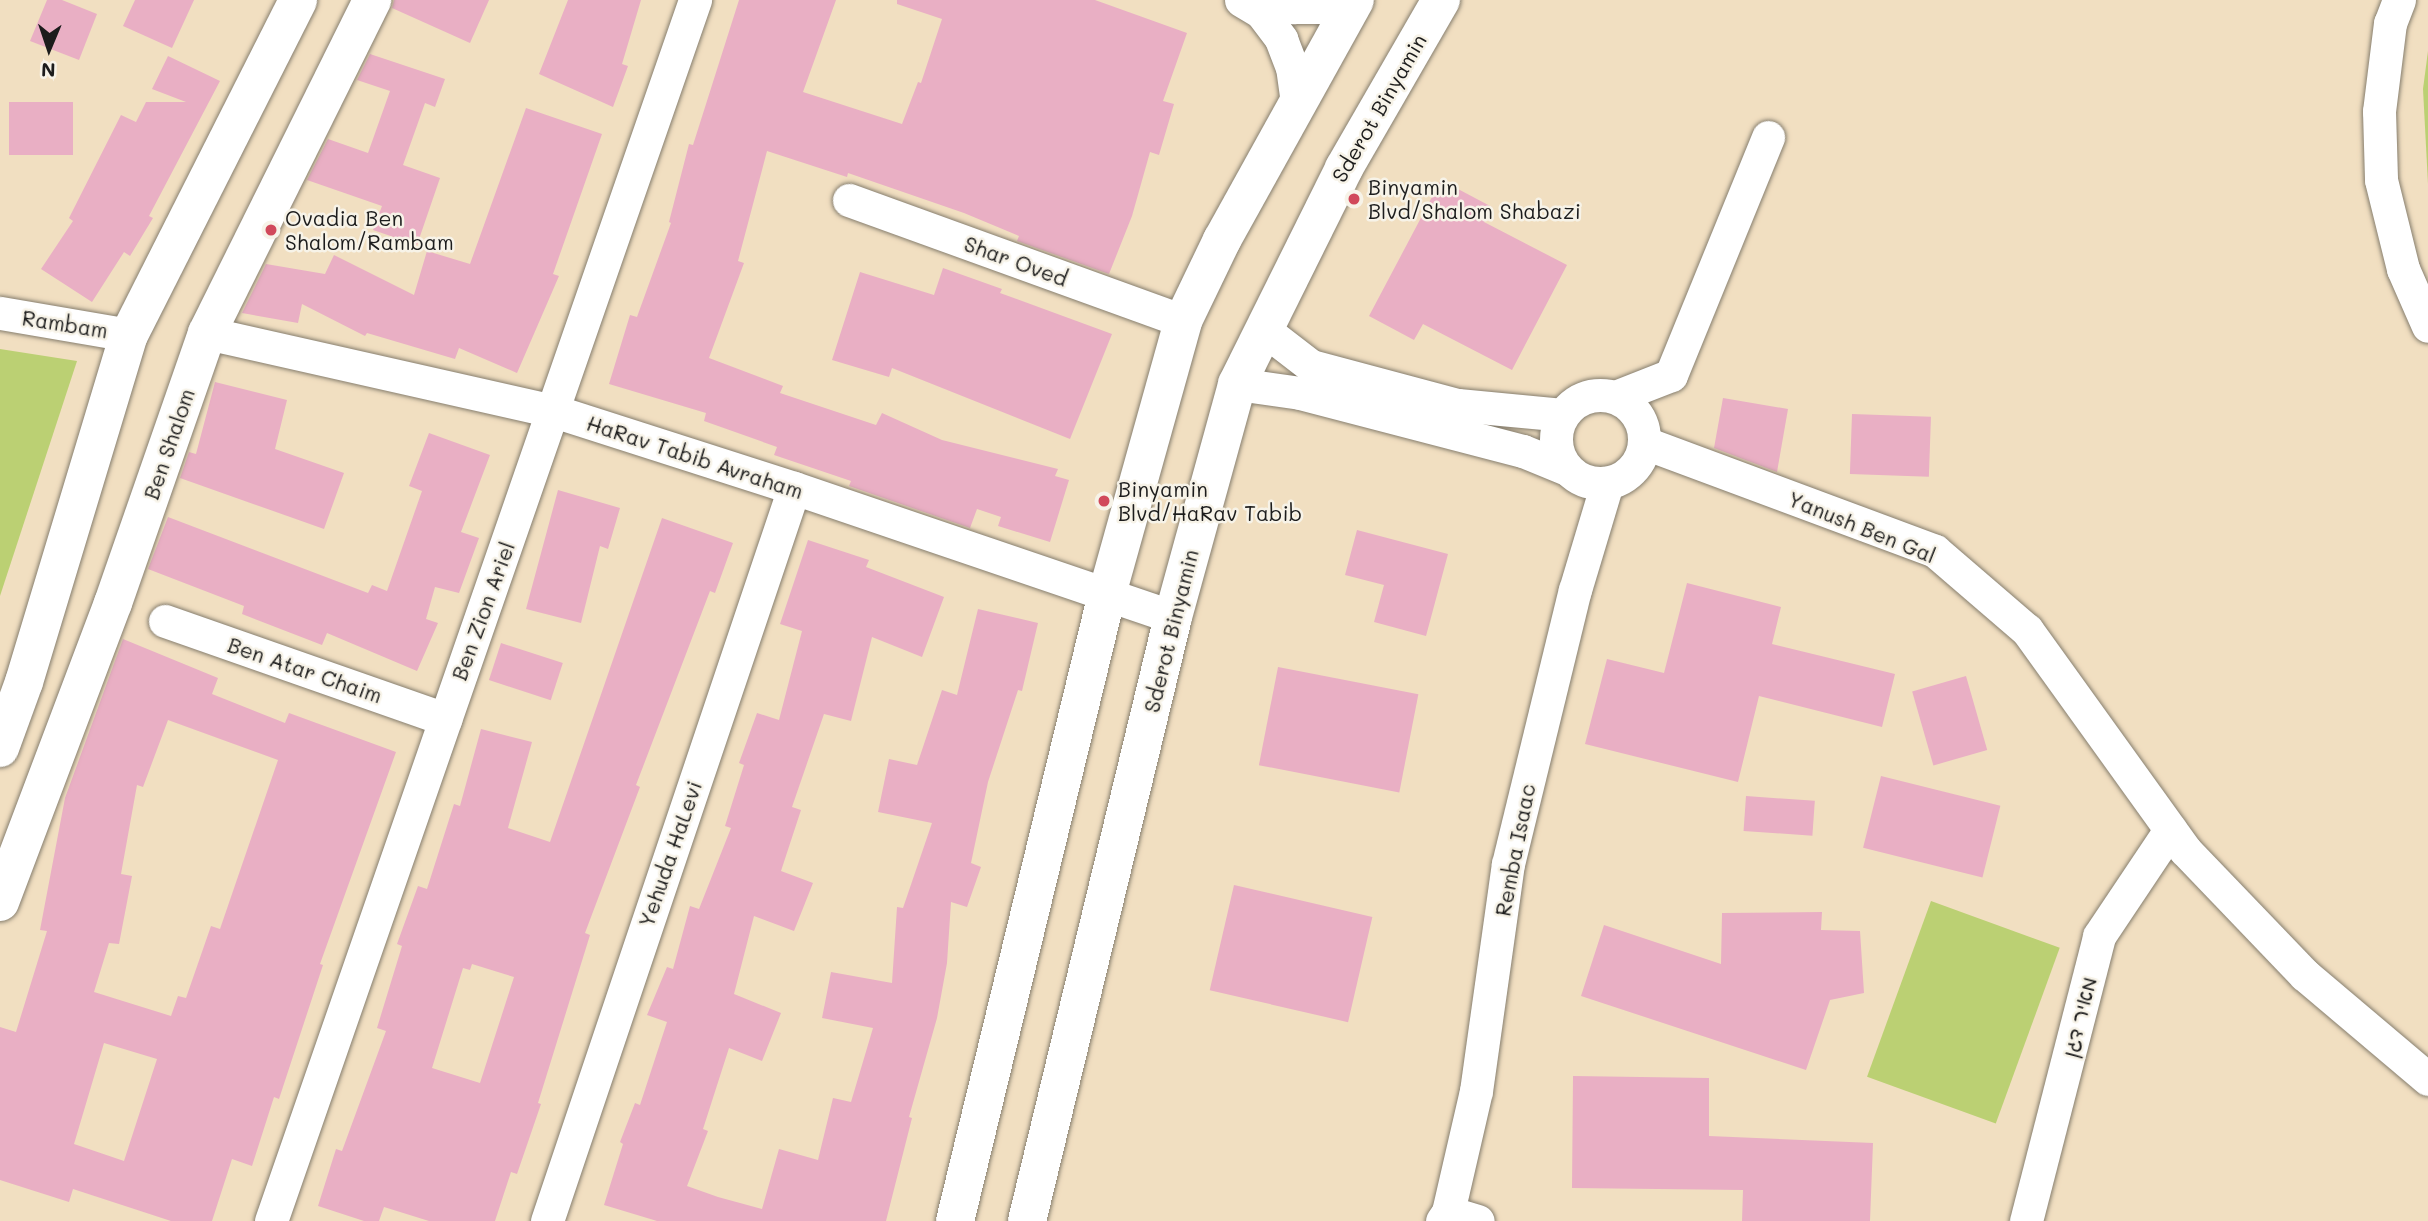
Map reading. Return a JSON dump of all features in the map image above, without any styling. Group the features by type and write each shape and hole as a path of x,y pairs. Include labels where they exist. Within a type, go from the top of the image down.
{"main road":[{"path":"0,748 24,682 129,335 298,0"},
{"name":"Ben Shalom","path":"0,902 113,603 207,333 372,0"},
{"path":"955,1221 1107,594 1183,321 1222,240 1355,0"},
{"name":"Sderot Binyamin","path":"1027,1221 1173,617 1237,384 1344,168 1441,0"}],"street":[{"name":"Ben Zion Ariel","path":"271,1221 695,0"},
{"path":"1241,0 1261,12 1281,39 1292,67 1297,103"},
{"path":"1256,0 1293,7 1319,7 1343,0"},
{"path":"2399,0 2390,23 2379,111 2381,180 2403,269 2428,326"},
{"path":"1567,469 1556,443 1563,415 1586,397 1615,397 1671,375 1768,137"},
{"name":"Shar Oved","path":"849,200 1183,321"},
{"name":"Rambam","path":"0,313 129,335"},
{"path":"1264,329 1311,366 1458,405 1563,415"},
{"name":"HaRav Tabib Avraham","path":"207,333 554,411 794,488 1173,617"},
{"path":"1237,384 1300,393 1523,451 1593,483 1607,483 1621,478 1633,469 1645,443 1638,415 1615,397"},
{"name":"Yanush Ben Gal","path":"1645,443 1935,551 2027,630 2185,850 2305,975 2428,1079"},
{"name":"Remba Isaac","path":"1456,1218 1508,864 1575,590 1607,483"},
{"name":"Yehuda HaLevi","path":"547,1221 794,488"},
{"name":"Ben Atar Chaim","path":"165,621 445,719"},
{"name":"מאיר דגן","path":"2026,1221 2099,936 2171,830"}],"green space":[{"path":"2428,51 2428,184 2423,89"},
{"path":"0,349 77,361 0,596"},
{"path":"1931,901 2060,948 1996,1124 1867,1077"}],"building":[{"path":"47,0 62,0 97,14 79,60 30,41"},
{"path":"135,0 194,0 172,48 123,26"},
{"path":"394,0 489,0 470,43 392,8"},
{"path":"568,0 641,0 622,64 628,66 613,107 539,74"},
{"path":"739,0 836,0 803,92 902,124 918,82 921,83 942,19 897,4 897,0 1095,0 1187,33 1163,101 1174,104 1159,155 1150,152 1132,216 1109,274 1017,241 1019,236 964,213 848,173 847,177 767,151 738,261 744,263 709,358 783,386 780,393 876,425 882,413 942,440 1058,469 1055,476 1069,480 1050,542 998,526 1001,517 977,509 970,528 849,486 851,481 774,455 777,447 704,421 706,413 609,384 630,315 637,317 671,223 669,222 689,144 693,145"},
{"path":"370,54 445,79 435,107 425,103 403,165 440,178 417,245 373,230 382,206 307,180 328,139 368,153 390,91 357,80"},
{"path":"168,56 220,81 149,216 153,218 130,256 124,252 92,302 41,269 73,221 69,218 121,115 136,122 146,102 186,102 152,89"},
{"path":"9,102 73,102 73,155 9,155"},
{"path":"526,108 602,134 553,274 559,276 517,373 459,348 455,359 367,333 365,336 302,304 298,323 242,313 266,264 325,274 334,255 414,295 427,251 470,264"},
{"path":"1441,180 1492,207 1484,222 1567,265 1512,370 1423,324 1414,340 1369,316"},
{"path":"943,268 1002,289 1000,293 1112,334 1070,439 892,368 889,377 832,360 860,272 934,295"},
{"path":"215,382 287,400 275,449 344,473 324,529 180,478 189,452 196,454"},
{"path":"1723,398 1788,409 1777,472 1714,448"},
{"path":"1852,414 1931,417 1929,477 1850,474"},
{"path":"429,433 490,455 461,532 479,538 459,593 435,587 426,619 438,623 417,671 327,633 322,645 242,614 244,606 148,569 168,517 368,593 372,585 387,591 422,491 409,486"},
{"path":"558,490 620,508 608,549 600,546 581,623 526,609"},
{"path":"662,518 733,543 715,593 710,591 636,785 640,787 585,933 590,935 538,1103 541,1104 517,1174 511,1172 495,1221 429,1221 384,1207 379,1221 364,1221 318,1206 336,1149 342,1151 386,1031 377,1028 402,946 397,944 418,886 427,889 454,804 460,806 481,729 532,742 508,828 550,842","holes":["472,964 514,977 480,1083 432,1068 463,968 470,970"]},
{"path":"1357,530 1448,554 1426,636 1374,622 1384,585 1345,575"},
{"path":"808,540 869,560 866,567 944,597 922,657 872,637 851,721 824,714 792,807 801,810 781,871 813,883 794,931 754,916 734,994 781,1013 762,1061 729,1048 703,1129 708,1131 687,1186 762,1209 779,1149 818,1160 833,1098 851,1102 873,1028 822,1018 831,972 892,983 897,907 903,908 932,823 878,812 889,759 917,765 942,690 957,695 978,609 1038,623 1022,691 1018,690 988,782 971,863 981,867 967,907 951,902 947,963 937,1018 909,1117 912,1118 886,1221 657,1221 604,1205 623,1144 620,1142 635,1103 640,1105 667,1022 647,1015 667,967 673,969 690,906 699,909 731,828 725,826 744,765 739,763 757,713 779,720 802,631 780,624"},
{"path":"1687,583 1781,607 1772,644 1895,674 1882,727 1759,696 1738,782 1585,744 1607,659 1664,673"},
{"path":"123,639 218,678 212,694 285,723 289,713 396,752 320,964 323,965 279,1099 274,1097 252,1166 232,1159 212,1221 171,1221 73,1189 69,1202 0,1180 0,1027 16,1032 47,931 40,930 65,798","holes":["168,720 278,760 220,929 211,926 186,998 178,996 171,1016 94,992 109,943 119,944 132,876 121,874 137,785 143,787","104,1043 157,1059 124,1161 74,1144"]},
{"path":"501,643 563,663 551,700 489,680"},
{"path":"1278,667 1418,694 1399,792 1259,765"},
{"path":"1966,676 1987,750 1933,765 1912,691"},
{"path":"1881,776 2000,806 1982,878 1863,848"},
{"path":"1746,796 1815,801 1812,836 1744,831"},
{"path":"1234,885 1372,917 1348,1022 1210,990"},
{"path":"1822,912 1821,930 1860,931 1864,993 1830,1000 1806,1070 1581,996 1604,925 1721,964 1722,913"},
{"path":"1573,1076 1709,1078 1709,1136 1873,1143 1870,1221 1742,1221 1743,1190 1572,1188"}],"place":[{"name":"Binyamin Blvd/Shalom Shabazi","path":"1354,199"},
{"name":"Ovadia Ben Shalom/Rambam","path":"271,230"},
{"name":"Binyamin Blvd/HaRav Tabib","path":"1104,501"}]}
